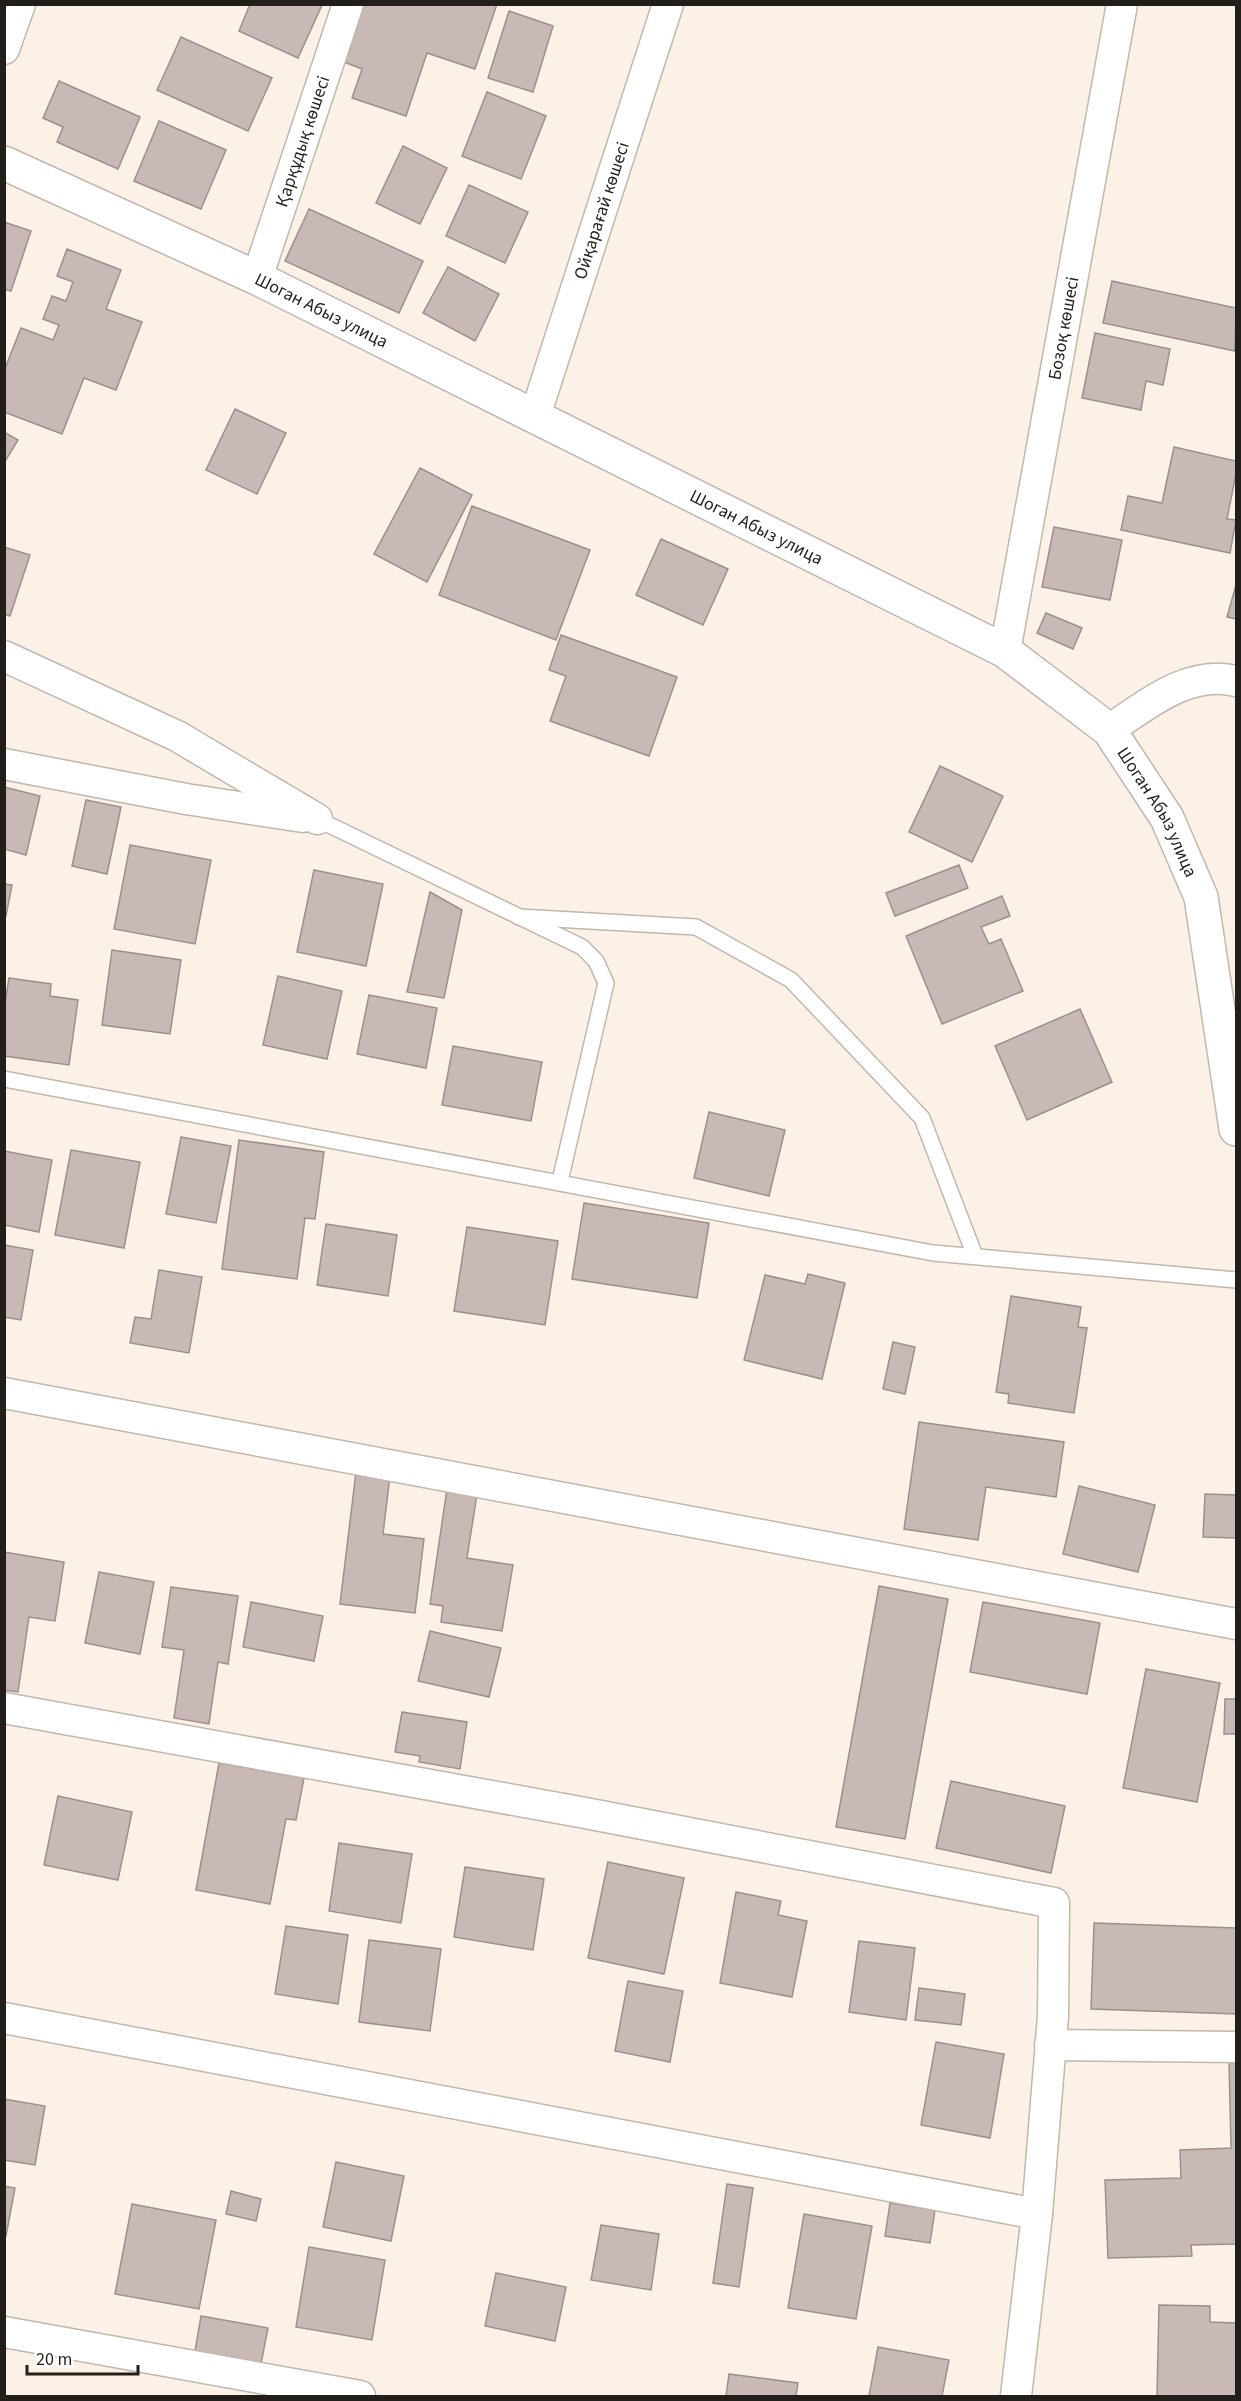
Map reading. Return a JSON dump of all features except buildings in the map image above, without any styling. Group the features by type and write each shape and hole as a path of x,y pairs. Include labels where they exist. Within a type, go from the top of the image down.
{"street":[{"path":"4,49 20,4"},
{"name":"Қарқұдық көшесі","path":"257,278 348,4"},
{"name":"Ойқарағай көшесі","path":"535,416 668,4"},
{"name":"Бозоқ көшесі","path":"1005,651 1122,4"},
{"name":"Шоган Абыз улица","path":"4,163 257,278 1005,651 1109,730 1167,818 1201,897 1236,1129"},
{"path":"4,656 177,736 317,819"},
{"path":"1109,730 1166,691 1220,677 1236,681"},
{"path":"4,764 186,799 317,819"},
{"path":"4,1393 1236,1624"},
{"path":"4,1708 580,1812 1054,1903 1050,2045 1037,2214 1016,2397"},
{"path":"4,2018 1037,2214"},
{"path":"1050,2045 1236,2048"},
{"path":"4,2332 360,2397"}],"lane":[{"path":"317,819 582,947 596,961 606,983 560,1181"},
{"path":"519,917 696,927 791,981 922,1118 975,1257"},
{"path":"4,1079 560,1181 933,1253 1236,1280"}]}
